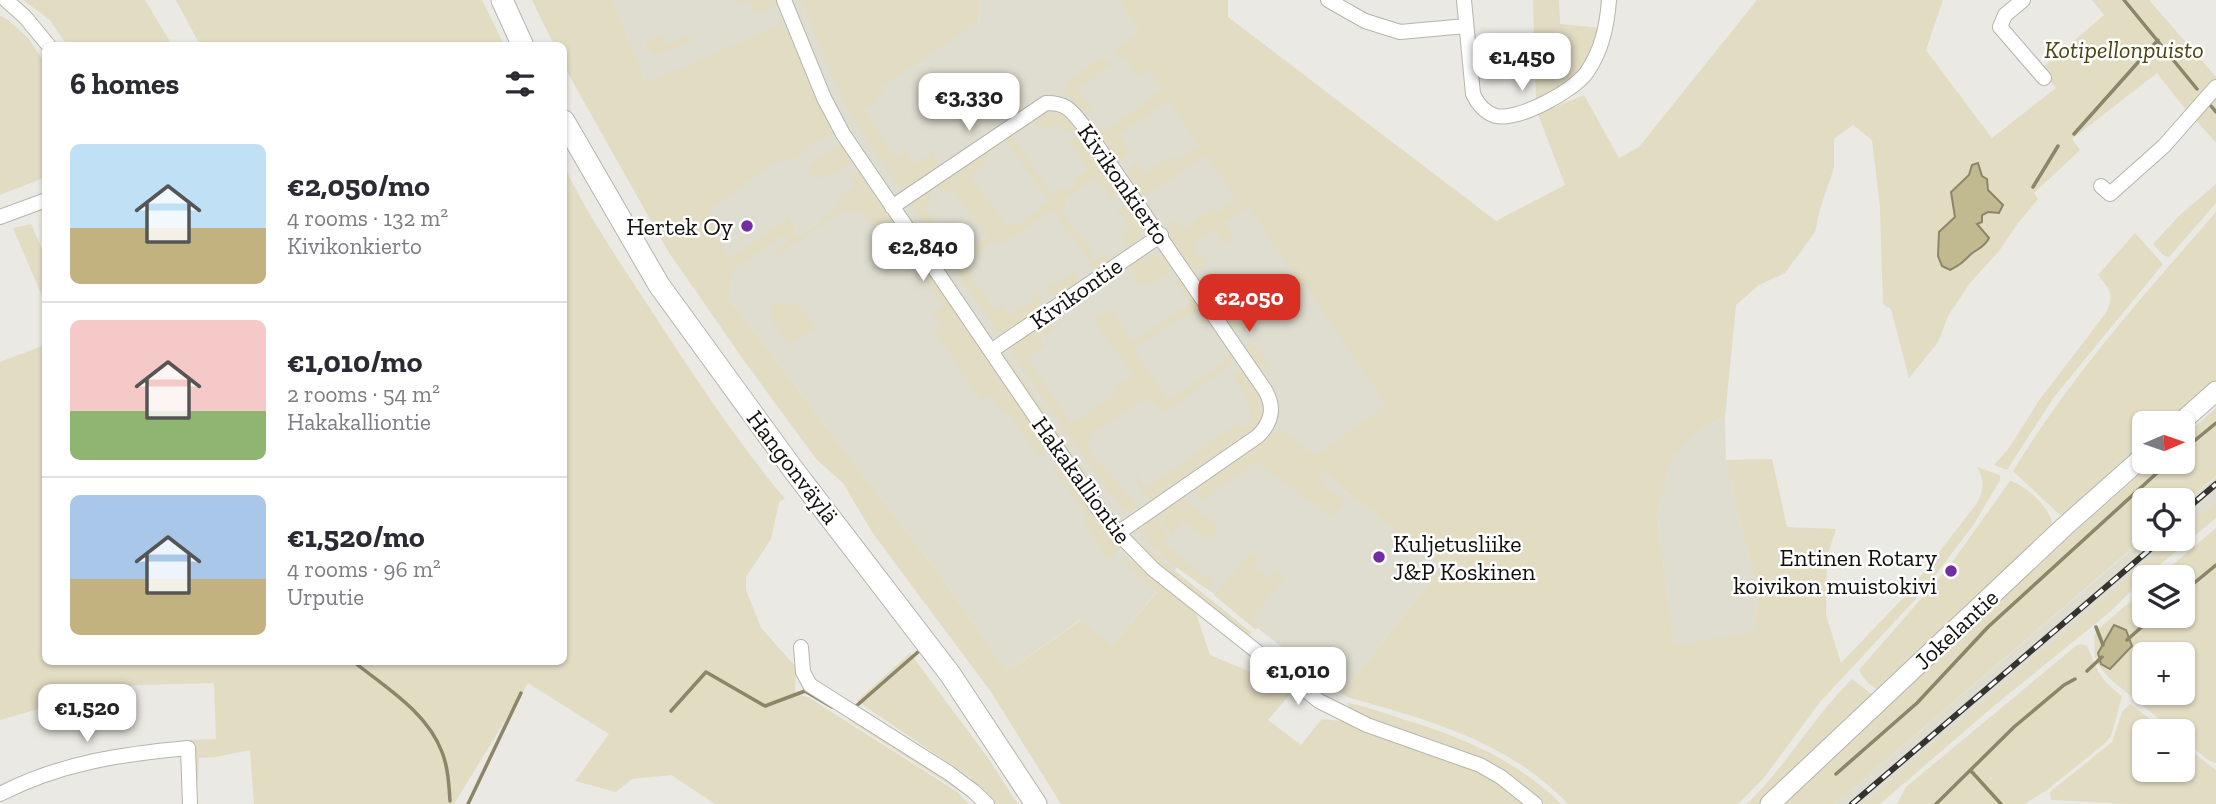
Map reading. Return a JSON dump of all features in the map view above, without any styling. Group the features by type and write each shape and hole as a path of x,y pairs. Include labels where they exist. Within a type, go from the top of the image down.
{"highway":[{"path":"502,0 521,42"},
{"name":"Hangonväylä","path":"567,126 659,285 792,468 950,674 1036,804"}],"main road":[{"path":"2194,411 2216,391"},
{"name":"Jokelantie","path":"1770,804 2064,527 2132,467"}],"street":[{"path":"6,0 46,42"},
{"name":"Hakakalliontie","path":"784,0 834,118 1097,507 1118,533 1153,569 1319,701 1367,725 1480,765 1501,777 1535,804"},
{"path":"1328,0 1365,21 1400,32 1466,26"},
{"path":"1464,0 1473,94 1476,101 1489,113 1504,117 1562,94 1586,74 1604,38 1609,0"},
{"path":"2023,0 2006,15 2000,27 2044,78"},
{"path":"2101,186 2110,194 2164,146 2216,87"},
{"name":"Kivikonkierto","path":"892,207 1046,103 1061,103 1072,111 1086,128 1161,235 1265,390 1272,412 1266,428 1258,436 1118,533"},
{"path":"0,217 42,201"},
{"name":"Kivikontie","path":"991,351 1161,235"},
{"path":"801,647 803,672 810,685 949,774 986,804"},
{"path":"0,794 32,779 75,765 129,753 188,748 190,804"}],"shaded area":[{"path":"612,0 805,0 978,21 981,0 1118,0 1397,404 1323,470 1350,495 1442,566 1342,694 1178,566 1112,646 1080,620 1007,672 944,581 728,298 690,211 647,83"},
{"path":"1978,163 1982,176 1987,179 1988,190 2003,205 1999,213 1988,212 1982,215 1982,222 1977,224 1989,238 1985,244 1950,270 1942,266 1938,256 1939,232 1955,217 1951,192 1969,175 1972,165"},
{"path":"1725,417 1726,460 1758,595 1754,633 1674,646 1657,515 1672,455 1706,425"},
{"path":"2216,477 2216,501 2195,519 2195,495"},
{"path":"2132,549 2158,551 2142,565 2132,565 2132,573 1863,804 1835,804"},
{"path":"2114,625 2126,630 2132,646 2110,669 2101,664 2098,653"}],"green space":[{"path":"23,0 145,0 170,42 65,42 50,20"},
{"path":"176,0 482,0 503,42 198,42"},
{"path":"532,0 612,0 647,83 783,24 793,41 832,133 794,160 775,162 709,210 716,229 711,232 730,259 787,216 795,227 795,236 798,237 817,225 839,205 837,199 855,186 849,177 858,172 905,237 906,244 900,249 889,246 863,215 843,211 754,270 784,246 787,239 784,235 732,270 728,298 944,581 1007,672 1081,620 1112,646 1157,592 1125,564 1128,561 1137,562 1196,613 1210,655 1258,675 1267,669 1290,686 1290,694 1268,720 1301,745 1322,719 1341,721 1448,759 1494,780 1527,804 1061,804 991,692 872,532 843,483 817,460 668,251 570,77 567,70 567,42 553,42"},
{"path":"737,0 777,0 779,6 756,15 749,1 739,5"},
{"path":"802,0 981,0 978,21 881,88 884,92 875,97 877,101 863,110 896,157 905,150 915,165 933,151 939,166 910,186 899,188 847,109"},
{"path":"1118,0 1228,0 1228,17 1496,221 1565,185 1538,114 1584,95 1619,158 1639,147 1757,0 1943,0 1926,50 1992,138 2056,88 2041,69 2104,15 2092,0 2149,0 2216,77 2216,82 2189,114 2157,73 2072,139 2080,150 2034,193 2038,199 1999,251 1970,283 1948,316 1938,342 1909,378 1891,309 1883,304 1880,207 1872,140 1853,125 1834,139 1834,168 1815,232 1785,273 1759,285 1736,305 1725,417 1706,425 1672,456 1657,515 1674,645 1754,632 1758,595 1726,460 1772,459 1787,527 1836,529 1827,557 1826,615 1841,663 1907,594 1977,503 1983,485 1977,467 2000,475 2000,480 1974,524 1924,590 1820,702 1763,779 1738,804 1568,804 1520,764 1494,749 1439,725 1342,694 1442,566 1350,495 1323,470 1319,478 1326,488 1345,501 1332,517 1256,462 1202,501 1194,492 1195,487 1278,430 1318,455 1384,407 1381,397 1304,282 1235,329 1229,325 1228,318 1237,311 1243,315 1251,312 1259,300 1295,275 1249,207 1226,223 1235,238 1225,245 1215,230 1193,245 1202,259 1206,257 1207,262 1201,269 1191,269 1164,229 1175,220 1183,230 1213,208 1217,213 1236,199 1206,155 1148,195 1143,196 1127,174 1132,164 1136,163 1145,174 1171,156 1175,162 1199,145 1169,101 1120,134 1129,153 1122,160 1116,158 1098,131 1103,127 1106,132 1162,89 1149,69 1138,76 1125,58 1113,53 1140,32"},
{"path":"1533,0 1559,0 1560,24 1600,28 1591,54 1578,73 1561,87 1536,99"},
{"path":"0,16 28,38 42,59 42,179 0,195"},
{"path":"663,35 667,44 688,35 690,42 657,55 648,49 645,42"},
{"path":"1104,59 1111,65 1078,89 1092,109 1088,115 1064,92 1066,84 1094,62"},
{"name":"Kotipellonpuisto","path":"2216,94 2216,143 2195,119"},
{"path":"1053,112 1069,119 1079,129 1068,135 1061,126 1055,125 1048,129 1044,125 1036,127 1032,123 1042,115"},
{"path":"1082,133 1121,191 1112,201 1096,178 1067,198 1064,215 1094,250 1090,255 1094,261 1106,254 1112,259 1095,270 1092,269 1081,249 1051,209 1014,238 998,246 994,241 971,257 973,262 965,268 994,310 1002,305 1009,314 1034,300 1033,296 1037,293 1042,303 1023,322 998,332 912,206 919,196 929,191 931,198 925,208 959,259 988,237 952,189 947,193 934,187 990,149 992,154 984,160 987,164 970,176 1007,227 1017,225 1049,201 1004,139 1011,135 1016,140 1052,195 1064,187 1068,191 1076,185 1073,181 1088,170 1069,142"},
{"path":"840,144 853,161 828,176 812,177 809,170 811,164"},
{"path":"567,172 604,238 681,356 731,429 785,499 779,502 771,539 746,577 746,590 761,628 796,667 795,694 808,697 956,791 969,804 715,804 671,775 632,779 616,792 575,781 609,734 528,683 454,804 254,804 250,750 199,758 198,780 194,780 194,745 190,740 216,739 214,683 137,685 100,691 0,720 0,362 42,346 42,665 567,665"},
{"path":"2216,184 2216,203 2169,257 2163,255 2153,244 2181,214"},
{"path":"1131,204 1142,227 1139,237 1128,248 1123,240 1128,225 1117,209"},
{"path":"2216,212 2216,382 2183,411 2132,411 2132,456 2064,515 2059,514 2013,471 2083,370"},
{"path":"31,224 42,249 42,296 13,228"},
{"path":"2135,233 2163,264 2054,397 2007,470 1994,465 2009,448 2040,399 2106,313 2111,296 2098,275"},
{"path":"1156,253 1169,261 1171,271 1149,285 1134,282 1137,279 1128,265"},
{"path":"911,260 922,261 1042,437 1048,447 1041,456 1037,456 1009,414 1002,412 990,395 981,401 934,330 941,325 933,314 944,306"},
{"path":"1074,272 1079,281 1057,297 1049,294 1049,282 1052,286"},
{"path":"1210,273 1230,300 1231,304 1224,311 1219,310 1200,282 1202,276"},
{"path":"1181,280 1203,309 1202,312 1185,315 1134,349 1168,400 1224,363 1224,356 1232,351 1236,358 1169,410 1160,411 1152,400 1140,401 1092,434 1088,442 1093,459 1104,467 1136,504 1137,510 1129,513 1105,489 1011,351 1015,343 1046,322 1051,323 1053,330 1040,339 1045,346 1031,355 1030,363 1072,423 1116,393 1114,389 1133,375 1093,319 1106,310 1114,313 1133,342 1190,303 1175,282"},
{"path":"794,303 802,309 815,328 789,345 772,320 769,309 772,305"},
{"path":"1247,343 1254,344 1270,365 1266,371 1253,360"},
{"path":"1009,359 1088,475 1086,478 1011,369"},
{"path":"1246,372 1260,398 1261,418 1258,426 1151,499 1146,498 1133,470 1146,488 1235,425 1247,426 1249,407 1245,394 1234,377 1235,373"},
{"path":"2216,408 2216,476 2195,494 2195,488 2132,488 2132,548 1835,804 1780,804 1819,771 2064,541 2140,474 2195,474 2195,427"},
{"path":"1060,464 1118,544 1116,553 1111,558 1106,556 1083,521 1088,518 1052,466"},
{"path":"2010,481 2038,499 2049,514 2053,528 1880,690 1873,687 1859,670 1948,568"},
{"path":"1179,498 1187,501 1218,526 1209,541 1183,521 1171,536 1157,512"},
{"path":"2216,501 2216,518 2195,536 2195,519"},
{"path":"1154,515 1168,539 1164,544 1214,581 1207,589 1171,563 1148,539 1142,530"},
{"path":"2216,528 2216,763 2195,749 2195,719 2159,719 2142,705 2195,705 2195,642 2132,642 2132,697 2099,666 2095,657 2094,637 2097,630 2132,600 2132,628 2195,628 2195,565 2172,565 2189,551 2195,551 2195,546"},
{"path":"1142,544 1252,633 1247,635 1174,578 1148,556"},
{"path":"2158,551 2176,551 2160,565 2142,565"},
{"path":"1251,552 1259,558 1253,566 1268,578 1274,570 1284,578 1250,620 1258,627 1256,630 1214,595"},
{"path":"2132,573 2132,590 2111,611 1995,705 1880,804 1863,804"},
{"path":"2081,644 2087,646 2104,679 2122,696 2111,736 2104,744 2047,790 2025,804 1897,804 1906,787"},
{"path":"910,653 988,758 1018,804 988,804 971,778 857,701"},
{"path":"1852,679 1873,695 1760,804 1747,804 1774,774"},
{"path":"1347,703 1373,709 1465,741 1525,774 1561,804 1545,804 1524,786 1477,758 1426,737 1349,711"},
{"path":"2130,704 2150,719 2132,719 2132,782 2195,782 2195,754 2216,770 2216,804 2051,800 2050,792 2112,742 2122,712"},
{"path":"860,707 970,780 961,792 848,720"}],"waterway":[{"path":"2124,0 2197,89"},
{"path":"2074,134 2158,40"},
{"path":"2211,106 2216,112"},
{"path":"2033,187 2058,146"},
{"path":"2195,440 2216,423"},
{"path":"1836,774 1917,703 1988,627 2156,474"},
{"path":"2195,582 2216,565"},
{"path":"2096,627 2103,645"},
{"path":"2127,640 2140,628"},
{"path":"854,708 918,652"},
{"path":"2087,671 2102,657"},
{"path":"358,665 404,701 435,738 444,758 450,801"},
{"path":"671,711 706,672 765,706 805,691 832,707"},
{"path":"1936,804 2014,727 2075,679"},
{"path":"468,804 521,693"},
{"path":"1972,772 2001,804"}],"railway":[{"path":"2195,502 2216,484"},
{"path":"1852,804 2148,551"}],"place":[{"name":"Hertek Oy","path":"747,226"},
{"name":"Kuljetusliike J&P Koskinen","path":"1379,557"},
{"name":"Entinen Rotary koivikon muistokivi","path":"1951,571"}]}
